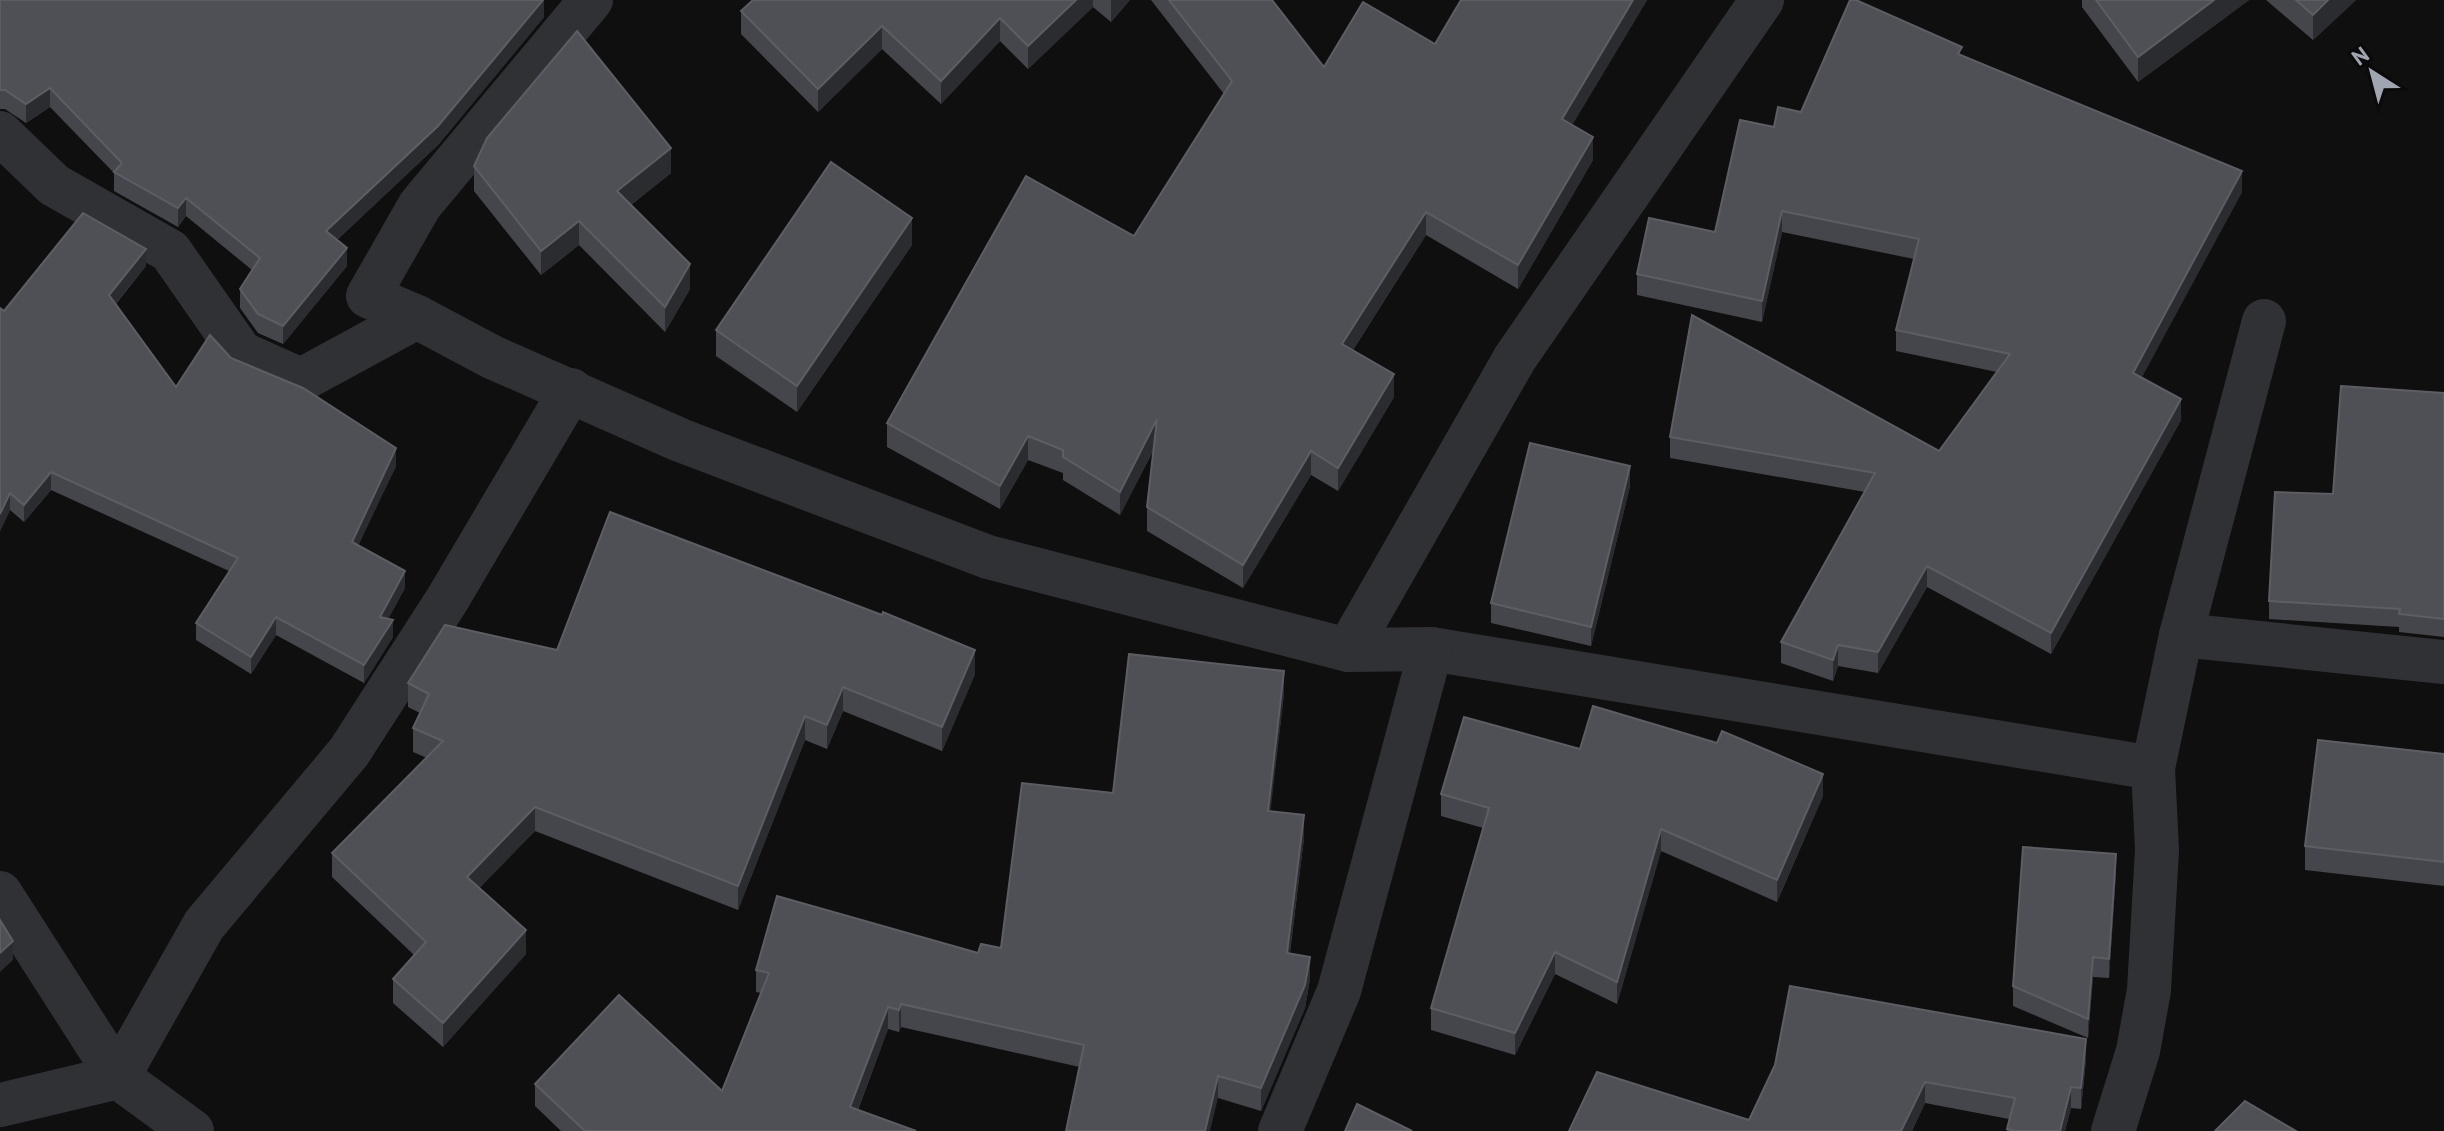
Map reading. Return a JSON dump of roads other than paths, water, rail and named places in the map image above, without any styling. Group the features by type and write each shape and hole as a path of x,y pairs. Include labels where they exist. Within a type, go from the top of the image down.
{"street":[{"path":"591,0 420,205 368,296 417,317 492,357 680,440 988,557 1348,650 1431,649 2153,768"},
{"path":"1348,650 1515,358 1762,0"},
{"path":"0,133 54,185 170,251 241,353 301,380 417,317"},
{"path":"2113,1131 2138,1051 2149,990 2157,850 2153,768 2181,635 2264,321"},
{"path":"0,1105 118,1077 204,925 349,752 447,600 571,390"},
{"path":"2181,635 2444,662"},
{"path":"1280,1131 1339,991 1431,649"},
{"path":"0,893 118,1077 192,1131"}]}
